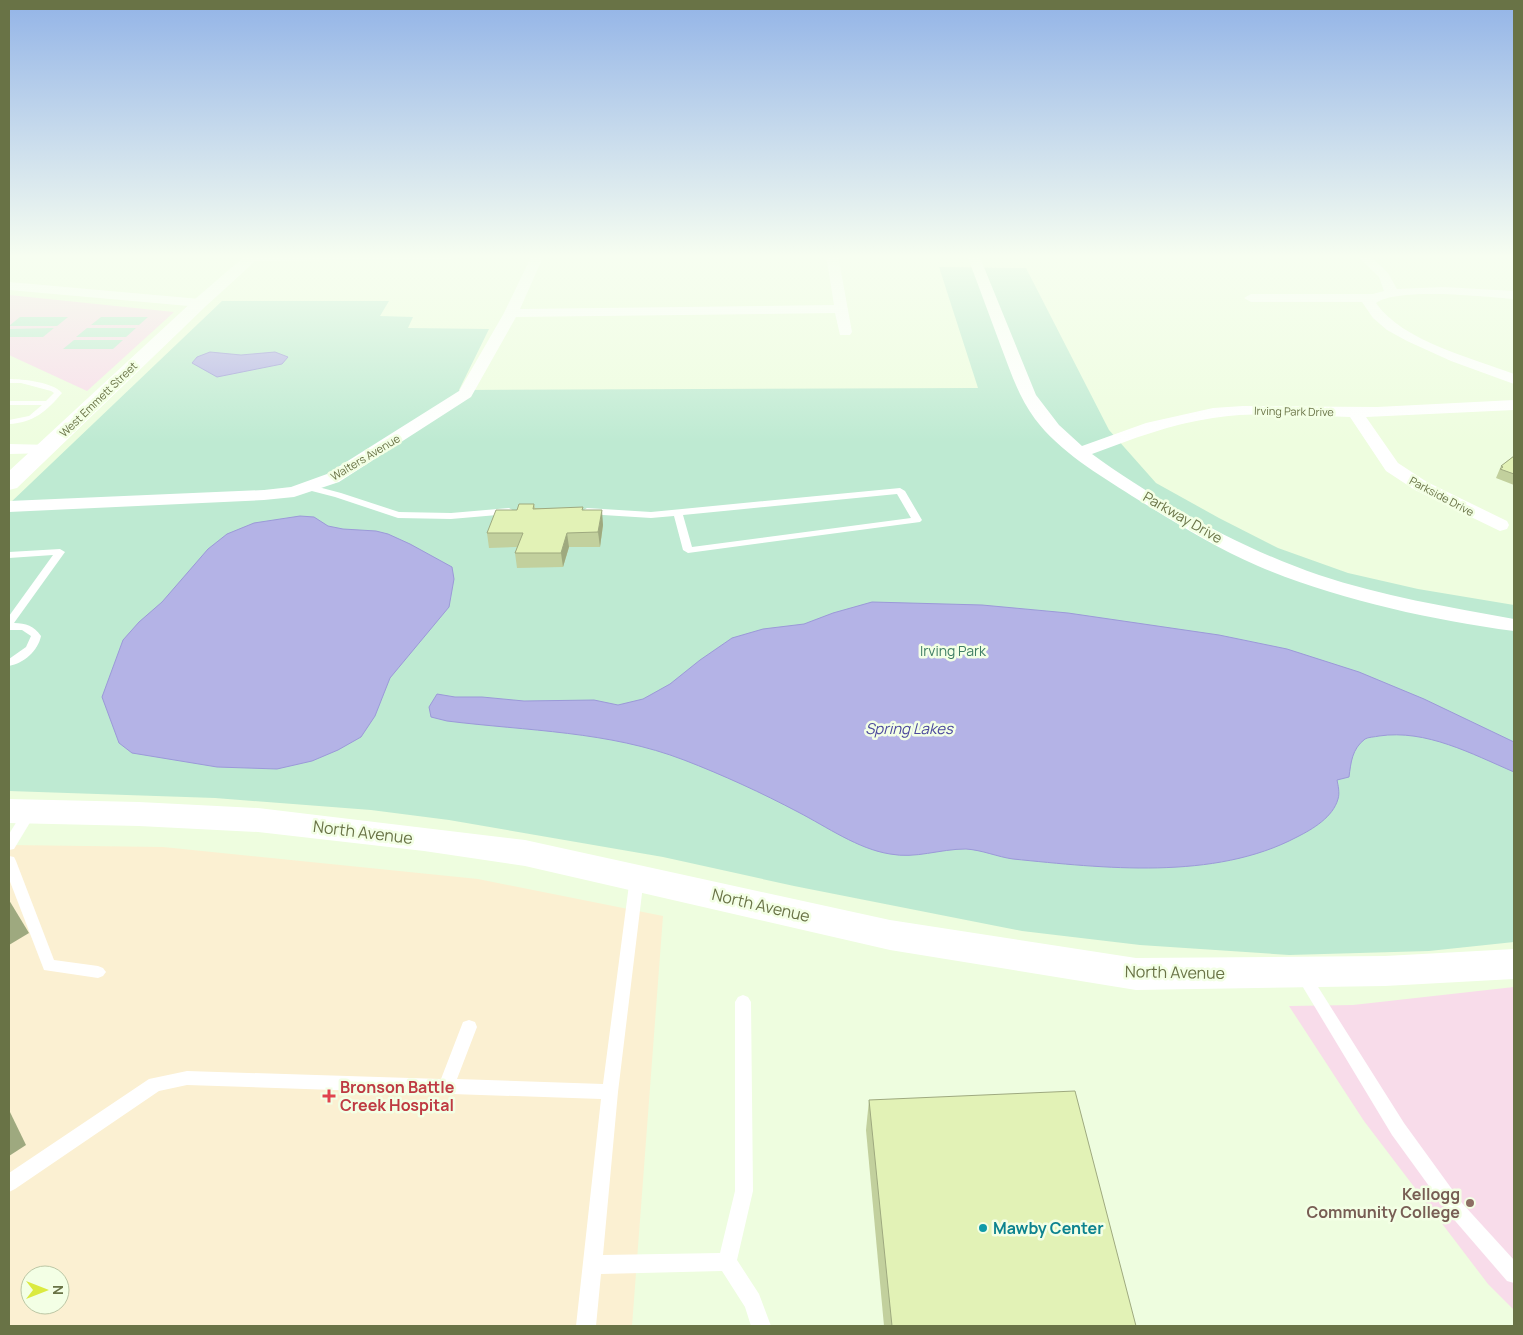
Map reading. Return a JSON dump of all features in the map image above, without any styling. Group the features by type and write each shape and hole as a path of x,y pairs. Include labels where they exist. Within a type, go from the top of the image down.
{"street":[{"name":"West Emmett Street","path":"9,483 185,317"},
{"name":"Walters Avenue","path":"9,506 264,495 294,492 333,478 465,394 509,317"},
{"path":"842,317 845,332"},
{"name":"Parkway Drive","path":"996,317 1019,377 1032,402 1047,423 1079,453 1210,534 1283,569 1376,598 1514,625"},
{"path":"1379,317 1398,331 1435,348 1514,379"},
{"name":"Irving Park Drive","path":"1079,453 1152,426 1213,413 1243,411 1354,412 1514,405"},
{"name":"Parkside Drive","path":"1354,412 1392,467 1421,486 1500,525"},
{"path":"9,450 46,449"},
{"name":"North Avenue","path":"20,811 258,820 424,839 516,852 637,877 890,935 1136,974 1385,972 1514,964"}],"lane":[{"path":"9,381 21,381 54,389 58,393 33,418 20,422 9,422"},
{"path":"9,403 47,403"},
{"path":"307,487 338,494 398,515 451,516 518,510"},
{"path":"575,510 652,515 900,491 917,520 688,550 678,513"},
{"path":"9,555 60,552 9,625 26,627 33,630 36,636 36,642 30,649 9,663"},
{"path":"9,845 20,811"},
{"path":"9,861 49,966 98,972"},
{"path":"586,1326 610,1092 637,877"},
{"path":"1302,974 1398,1129 1456,1209 1514,1274"},
{"path":"743,1002 744,1190 727,1262 748,1291 759,1315 761,1326"},
{"path":"446,1086 470,1027"},
{"path":"9,1183 155,1084 187,1078 610,1092"},
{"path":"593,1265 727,1262"}],"shaded area":[{"path":"9,317 168,317 87,391 9,355"},
{"name":"Bronson Battle Creek Hospital","path":"9,845 163,847 478,879 663,916 632,1326 9,1326"},
{"name":"Kellogg Community College","path":"1514,987 1514,1310 1488,1284 1364,1121 1289,1006 1353,1005"}],"green space":[{"path":"20,317 68,317 57,326 9,326"},
{"path":"101,317 148,317 139,325 91,325"},
{"name":"Irving Park","path":"205,317 413,317 408,328 489,329 459,390 978,388 955,317 1051,317 1109,430 1156,483 1278,548 1348,573 1418,589 1514,605 1514,942 1429,951 1289,955 1140,945 1022,931 794,886 663,857 449,820 371,810 215,798 9,791 9,504"},
{"path":"54,328 43,337 9,337 9,329"},
{"path":"87,328 136,328 126,337 76,337"},
{"path":"74,340 123,340 113,349 63,349"}],"water":[{"path":"210,352 241,355 275,352 288,357 282,364 217,377 192,363 197,357"},
{"path":"300,516 314,517 328,526 388,534 452,567 454,579 449,607 390,678 375,716 361,737 338,750 312,761 277,769 217,767 132,753 119,743 102,697 123,640 139,622 162,602 208,549 227,534 254,523"},
{"name":"Spring Lakes","path":"872,602 982,605 1068,613 1219,635 1287,649 1359,672 1424,699 1514,742 1514,772 1465,751 1414,736 1397,735 1368,738 1355,751 1349,777 1337,780 1339,797 1332,811 1322,822 1303,834 1265,851 1230,860 1194,866 1121,868 1013,859 966,849 918,855 890,854 866,847 843,837 784,805 728,778 656,750 567,733 447,721 431,717 429,707 437,694 455,697 482,697 524,701 594,700 618,705 643,699 670,684 732,638 763,629 804,624 833,613"}],"building":[{"path":"1514,456 1514,474 1500,469 1503,467 1501,466"},
{"path":"519,504 534,504 533,509 583,507 582,510 602,510 598,532 567,533 561,553 515,553 523,533 487,533 496,510 517,510"},
{"name":"Mawby Center","path":"1075,1091 1136,1326 892,1326 869,1100"}],"place":[{"name":"Bronson Battle Creek Hospital","path":"329,1096"},
{"name":"Kellogg Community College","path":"1470,1203"},
{"name":"Mawby Center","path":"983,1228"}]}
